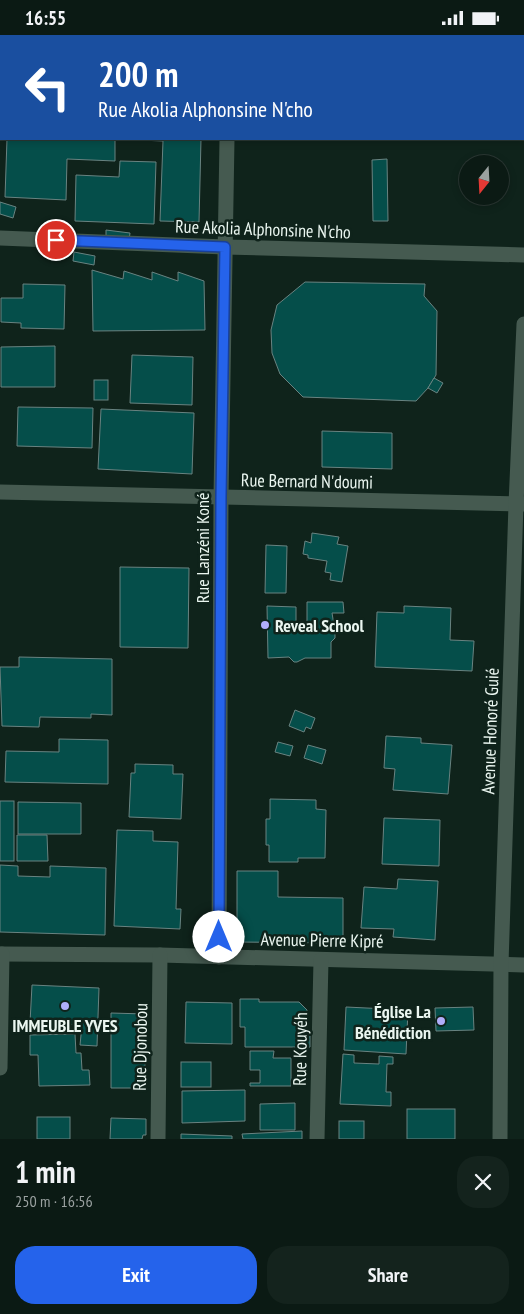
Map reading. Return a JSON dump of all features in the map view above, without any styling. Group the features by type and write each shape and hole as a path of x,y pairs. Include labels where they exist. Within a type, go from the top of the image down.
{"street":[{"name":"Rue Lanzéni Koné","path":"219,957 221,497 227,140"},
{"name":"Rue Akolia Alphonsine N'cho","path":"0,238 225,247 524,255"},
{"name":"Avenue Honoré Guié","path":"500,1139 501,964 520,504 524,324"},
{"name":"Rue Bernard N'doumi","path":"0,492 520,504"},
{"name":"Avenue Pierre Kipré","path":"1,954 160,955 524,965"},
{"path":"0,1068 1,954"},
{"name":"Rue Djonobou","path":"158,1139 160,955"},
{"name":"Rue Kouyéh","path":"317,1139 321,960"}],"building":[{"path":"7,140 115,140 115,161 67,159 66,200 5,197"},
{"path":"140,140 201,140 199,222 160,221 163,141"},
{"path":"387,159 388,221 373,221 372,160"},
{"path":"120,161 156,162 154,224 75,221 76,175 119,177"},
{"path":"0,202 16,207 13,218 0,214"},
{"path":"106,230 130,233 129,240 106,237"},
{"path":"74,252 95,256 94,265 73,261"},
{"path":"92,270 123,279 124,271 152,280 152,272 178,281 178,272 204,281 205,330 93,331"},
{"path":"305,282 425,284 424,296 437,311 436,375 428,388 416,401 303,397 280,374 272,353 271,330 277,305"},
{"path":"23,284 65,285 64,329 21,328 21,323 1,322 1,298 23,298"},
{"path":"55,346 55,387 1,387 1,347"},
{"path":"132,355 193,357 192,405 130,403"},
{"path":"434,378 443,383 437,393 428,388"},
{"path":"94,380 108,380 108,400 94,400"},
{"path":"18,407 93,408 92,448 17,446"},
{"path":"101,409 194,413 192,474 98,469"},
{"path":"322,431 392,433 392,469 322,467"},
{"path":"312,533 339,537 337,544 348,546 342,582 330,580 331,573 325,572 327,561 308,558 308,555 303,554 305,541 311,543"},
{"path":"266,545 287,546 286,593 265,593"},
{"path":"120,567 189,568 188,648 120,647"},
{"path":"307,602 343,602 344,613 332,613 335,638 331,642 331,658 305,658 294,662 289,657 268,658 267,606 296,607 296,627 307,627"},
{"path":"404,606 451,608 450,640 474,641 472,671 375,667 377,612 404,613"},
{"path":"19,657 112,659 112,715 91,714 91,718 40,717 39,727 2,726 0,667 19,667"},
{"path":"295,710 315,718 311,729 306,727 304,732 289,726"},
{"path":"386,736 421,738 421,743 452,745 448,794 393,790 395,769 384,768"},
{"path":"59,739 108,740 108,784 5,782 6,751 59,752"},
{"path":"278,742 293,746 290,756 275,752"},
{"path":"308,745 326,750 322,764 304,758"},
{"path":"135,764 173,765 173,774 183,774 181,819 129,817 131,773 135,773"},
{"path":"270,799 316,800 316,809 326,810 325,858 298,858 298,862 269,862 269,845 266,845 266,819 270,819"},
{"path":"0,801 14,801 14,861 0,861"},
{"path":"18,802 81,803 81,834 18,834"},
{"path":"384,818 440,820 439,866 382,864"},
{"path":"117,830 153,831 153,841 178,842 176,909 181,909 180,929 114,926"},
{"path":"17,835 47,835 48,861 17,861"},
{"path":"0,865 18,866 18,876 50,877 50,866 106,868 105,935 0,932"},
{"path":"237,871 278,871 278,897 343,898 343,943 237,942"},
{"path":"398,879 438,881 435,940 393,937 394,929 361,928 364,887 397,889"},
{"name":"IMMEUBLE YVES","path":"32,985 99,988 97,1046 80,1045 82,1025 30,1023"},
{"path":"240,999 259,999 259,1002 299,1002 307,1010 307,1033 310,1033 310,1047 245,1047 245,1027 240,1027"},
{"path":"186,1002 232,1003 232,1044 185,1043"},
{"path":"346,1007 408,1010 406,1054 344,1050"},
{"path":"473,1007 474,1030 436,1031 435,1008"},
{"path":"111,1013 145,1014 145,1088 111,1088"},
{"path":"75,1034 76,1053 81,1053 82,1070 89,1070 90,1085 39,1086 38,1055 30,1055 30,1035"},
{"path":"250,1051 274,1051 273,1058 291,1058 291,1086 250,1086 250,1083 260,1083 260,1070 250,1070"},
{"path":"343,1054 354,1055 354,1063 379,1064 379,1056 393,1057 393,1064 387,1064 386,1092 391,1092 391,1106 340,1104"},
{"path":"181,1062 211,1062 211,1087 181,1087"},
{"path":"245,1090 245,1121 182,1123 182,1091"},
{"path":"295,1103 295,1130 260,1130 260,1104"},
{"path":"407,1109 455,1109 455,1139 407,1139"},
{"path":"37,1117 70,1117 70,1139 37,1139"},
{"path":"111,1118 146,1119 146,1135 143,1135 142,1139 110,1139"},
{"path":"339,1121 364,1121 364,1139 339,1139"},
{"path":"302,1131 302,1139 243,1139 242,1134"},
{"path":"181,1134 232,1136 232,1139 181,1139"}],"place":[{"name":"Reveal School","path":"265,625"},
{"name":"IMMEUBLE YVES","path":"65,1006"},
{"name":"Église La Bénédiction","path":"441,1021"}],"route":[{"path":"56,240 225,247 221,497 219,937"}]}
